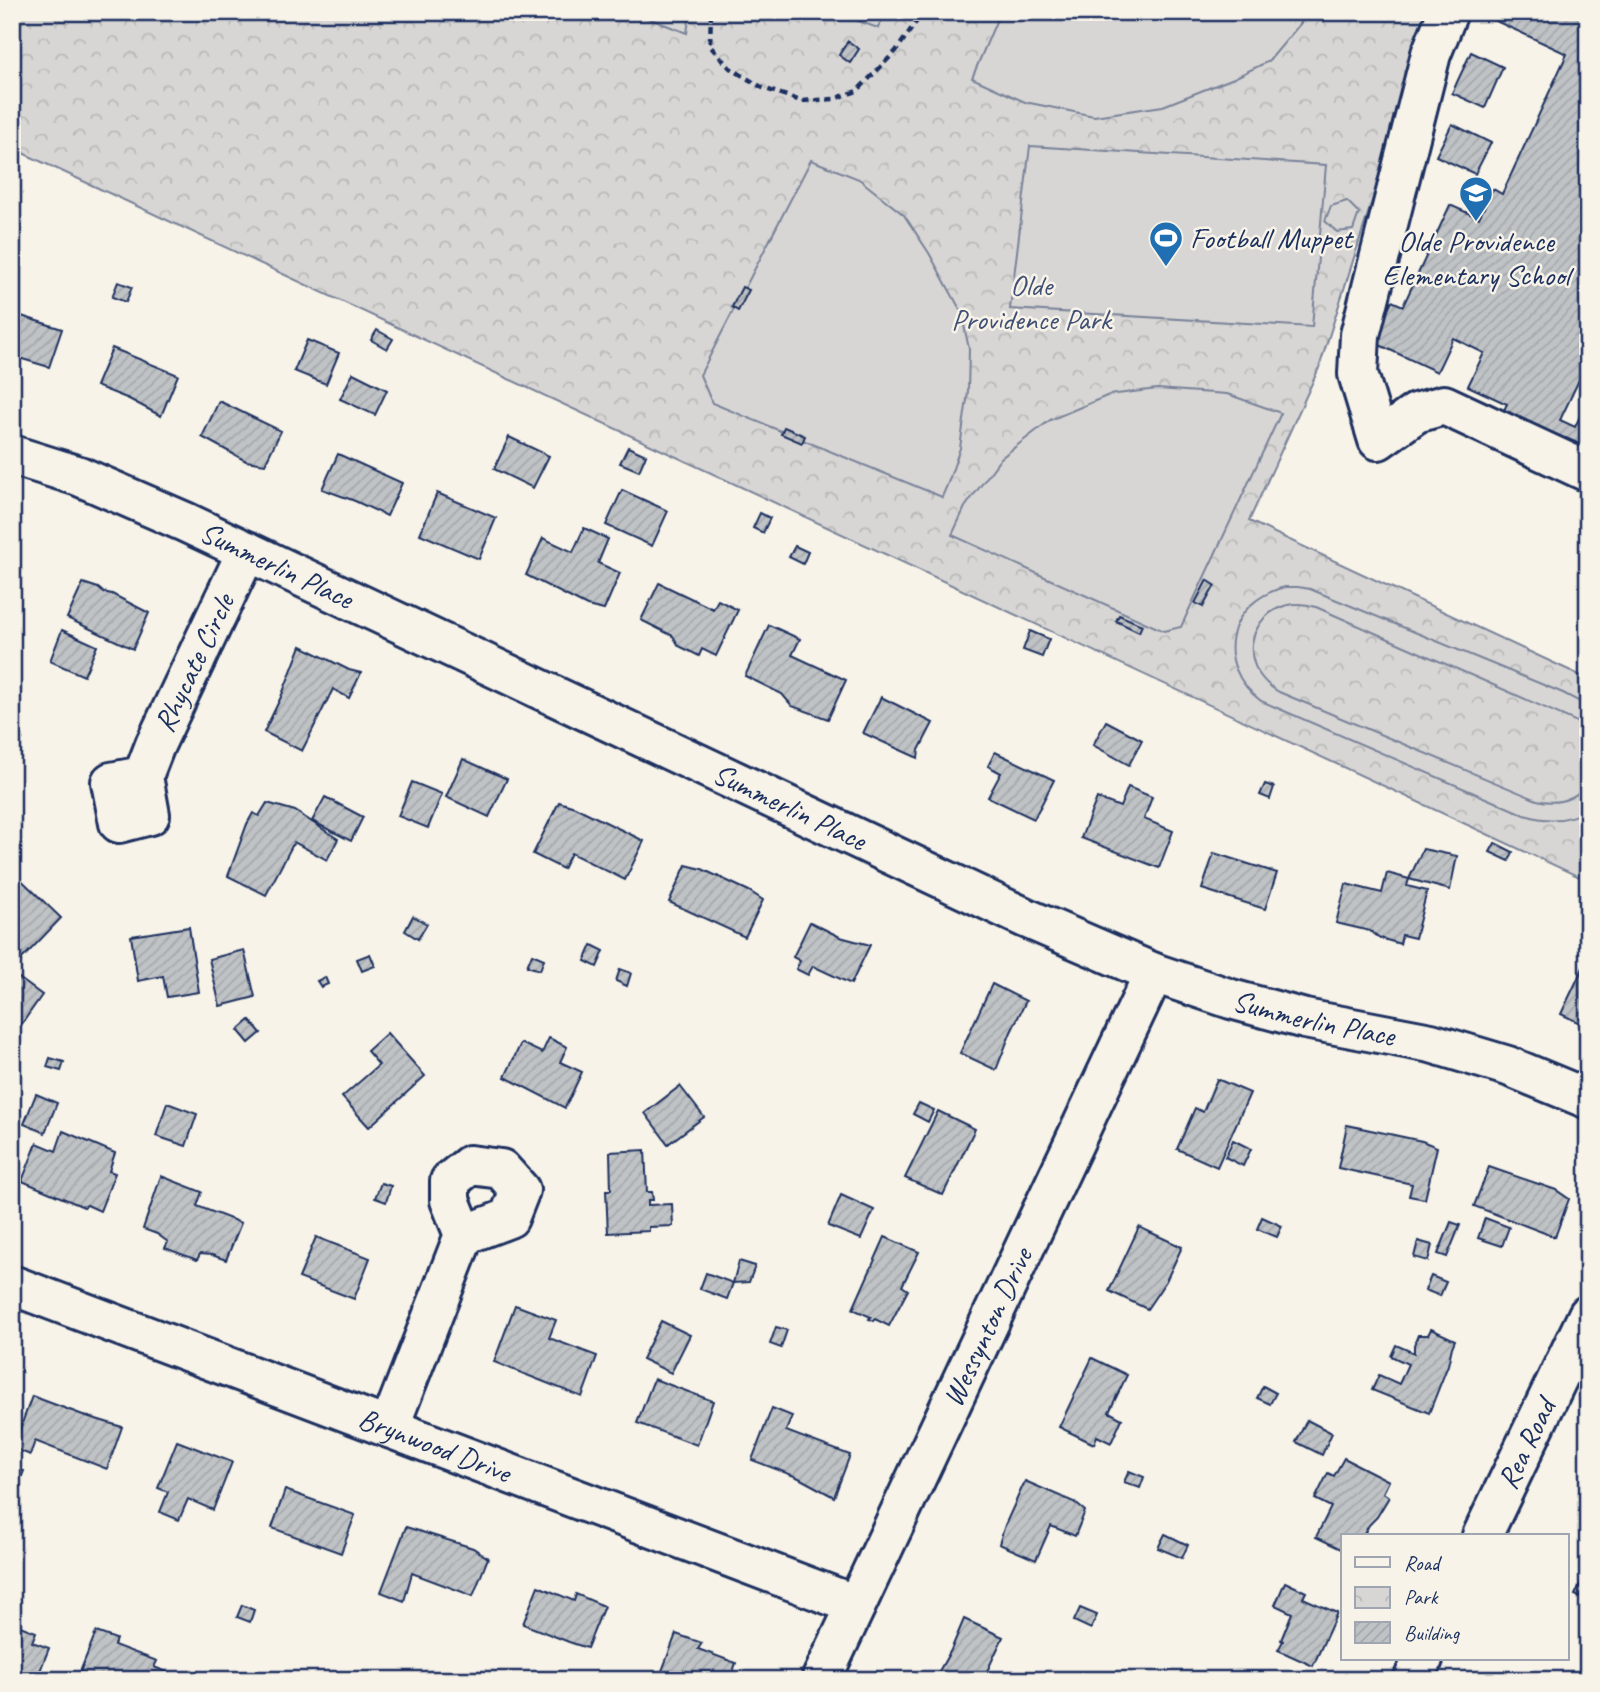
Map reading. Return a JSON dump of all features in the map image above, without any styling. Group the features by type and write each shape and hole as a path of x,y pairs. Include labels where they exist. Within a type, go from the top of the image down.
{"street":[{"path":"1448,12 1431,54 1360,335 1359,374 1378,440 1416,413 1444,405 1588,472"},
{"name":"Summerlin Place","path":"12,455 79,477 185,522 1026,918 1154,973 1230,999 1305,1019 1431,1043 1508,1066 1588,1099"},
{"name":"Rhycate Circle","path":"143,776 155,745 247,551"},
{"name":"Wessynton Drive","path":"821,1680 1154,973"},
{"path":"389,1428 464,1235"},
{"name":"Brynwood Drive","path":"12,1285 856,1605"},
{"name":"Rea Road","path":"1483,1534 1588,1315"},
{"path":"1413,1680 1423,1660"}],"path":[{"path":"710,12 710,46 730,68 763,88 801,101 834,99 858,91 896,51 923,12"}],"green space":[{"name":"Olde Providence Park","path":"12,12 1441,12 1411,78 1319,368 1249,521 1588,679 1588,881 12,148"},
{"path":"632,12 690,12 687,33"},
{"path":"833,12 886,12 878,28"},
{"path":"1000,12 1310,12 1269,61 1234,78 1163,106 1094,116 1025,102 972,78"},
{"name":"Football Muppet","path":"1030,146 1326,165 1312,327 1010,309"},
{"path":"811,160 859,179 904,215 961,311 969,349 968,392 960,448 942,497 712,403 700,375"},
{"path":"1347,201 1359,213 1353,230 1337,232 1325,221 1331,206"},
{"path":"1157,389 1227,394 1281,413 1181,627 1164,631 952,535 965,507 1001,458 1050,420 1109,395"},
{"path":"1285,587 1310,589 1563,693 1588,706 1588,734 1575,721 1316,607 1295,604 1278,608 1264,618 1252,647 1254,664 1263,679 1279,692 1537,800 1565,800 1588,784 1588,809 1557,820 1525,815 1261,701 1246,686 1236,669 1232,652 1233,635 1239,620 1250,606 1265,595"}],"building":[{"name":"Olde Providence Elementary School","path":"1487,12 1588,12 1588,361 1560,420 1575,427 1588,399 1588,432 1582,445 1566,438 1561,448 1499,420 1507,404 1468,386 1484,353 1453,338 1437,372 1373,342 1392,301 1403,306 1450,205 1479,218 1493,189 1502,194 1567,54 1485,16"},
{"path":"848,41 859,49 850,63 839,55"},
{"path":"1471,52 1503,67 1485,108 1452,93"},
{"path":"1452,124 1491,143 1475,174 1436,156"},
{"path":"118,282 132,287 126,302 112,297"},
{"path":"742,287 749,290 738,311 732,307"},
{"path":"12,313 62,329 49,367 12,356"},
{"path":"377,330 393,339 387,349 371,340"},
{"path":"307,340 339,353 326,384 294,371"},
{"path":"112,348 178,375 161,416 96,386"},
{"path":"353,373 387,390 375,415 340,399"},
{"path":"219,401 281,431 265,464 246,461 202,437"},
{"path":"784,427 805,436 802,443 781,434"},
{"path":"509,437 549,456 533,488 494,469"},
{"path":"628,447 646,455 639,471 620,463"},
{"path":"338,454 402,483 387,516 322,489"},
{"path":"622,490 668,511 652,546 606,525"},
{"path":"437,493 496,518 479,559 420,534"},
{"path":"760,513 770,518 763,533 753,528"},
{"path":"584,528 608,539 598,563 620,573 604,610 587,606 526,575 543,538 573,552"},
{"path":"795,546 808,552 803,564 789,557"},
{"path":"1207,580 1215,585 1203,607 1195,603"},
{"path":"83,583 149,613 133,649 67,618"},
{"path":"659,583 713,609 718,600 738,610 716,656 702,649 699,656 679,646 673,636 641,620"},
{"path":"1119,615 1142,625 1139,632 1116,621"},
{"path":"769,625 800,639 792,655 846,680 828,719 792,706 782,694 745,676"},
{"path":"62,630 97,646 84,676 50,661"},
{"path":"1030,631 1049,639 1042,657 1023,650"},
{"path":"301,646 349,670 361,673 349,698 333,689 302,751 264,732"},
{"path":"881,697 933,723 919,750 918,758 863,733"},
{"path":"1106,721 1142,740 1129,765 1093,745"},
{"path":"12,736 22,739 12,765"},
{"path":"995,752 1054,780 1034,819 988,797 1001,773 988,766"},
{"path":"463,759 507,779 489,817 446,797"},
{"path":"412,782 442,794 428,828 398,816"},
{"path":"1265,784 1274,787 1270,799 1260,795"},
{"path":"1128,787 1152,797 1144,819 1173,831 1159,868 1081,838 1097,798 1120,807"},
{"path":"325,797 363,817 351,841 312,821"},
{"path":"559,802 575,807 644,841 625,880 571,853 563,869 533,854"},
{"path":"267,803 295,811 338,839 327,860 294,842 266,895 228,876 247,824 253,813 259,816"},
{"path":"1495,843 1513,852 1509,861 1490,852"},
{"path":"1423,849 1457,856 1450,890 1409,879"},
{"path":"1214,853 1277,873 1265,909 1202,889"},
{"path":"686,865 702,869 763,900 745,937 669,902"},
{"path":"12,871 61,918 17,964 12,959"},
{"path":"1387,873 1409,879 1407,886 1427,891 1415,938 1402,935 1400,944 1380,938 1370,931 1336,923 1346,884 1382,893"},
{"path":"413,916 427,924 418,939 405,931"},
{"path":"810,922 840,937 870,945 851,984 813,966 808,975 796,969 800,961 793,957"},
{"path":"1588,925 1588,942 1581,939"},
{"path":"189,927 199,992 167,997 163,976 138,981 131,936"},
{"path":"592,945 604,951 597,967 585,961"},
{"path":"244,950 255,997 220,1006 209,959"},
{"path":"370,954 375,966 362,971 357,959"},
{"path":"532,954 544,959 540,970 527,966"},
{"path":"1588,957 1588,1027 1561,1014"},
{"path":"620,969 631,973 627,986 616,981"},
{"path":"12,973 42,995 21,1025 12,1018"},
{"path":"325,977 328,984 321,987 317,981"},
{"path":"992,984 1026,1001 996,1070 960,1053"},
{"path":"250,1020 261,1033 249,1043 238,1030"},
{"path":"387,1033 425,1076 369,1127 342,1097 379,1065 367,1051"},
{"path":"549,1038 567,1047 560,1062 582,1072 565,1108 505,1077 521,1043 542,1053"},
{"path":"50,1058 64,1062 61,1071 47,1067"},
{"path":"1217,1079 1250,1093 1217,1167 1177,1149 1195,1108 1203,1112"},
{"path":"680,1086 704,1117 668,1144 645,1113"},
{"path":"36,1094 57,1103 45,1133 24,1124"},
{"path":"167,1103 197,1114 186,1146 156,1136"},
{"path":"919,1103 934,1110 928,1122 913,1114"},
{"path":"938,1111 975,1129 943,1195 905,1178"},
{"path":"1347,1125 1422,1141 1437,1147 1425,1199 1409,1196 1412,1184 1338,1168"},
{"path":"63,1131 115,1153 109,1171 115,1173 100,1211 22,1181 37,1143 56,1151"},
{"path":"1233,1140 1251,1149 1243,1166 1225,1157"},
{"path":"645,1150 647,1192 652,1192 653,1200 648,1200 648,1205 672,1204 673,1226 649,1227 649,1231 608,1233 606,1190 611,1190 610,1152"},
{"path":"1489,1167 1556,1190 1569,1199 1555,1237 1474,1206"},
{"path":"161,1176 202,1192 197,1206 241,1223 226,1260 200,1254 197,1260 165,1248 168,1242 143,1229"},
{"path":"381,1183 391,1186 386,1202 375,1198"},
{"path":"841,1195 874,1210 861,1239 828,1226"},
{"path":"1262,1217 1282,1226 1277,1237 1257,1229"},
{"path":"1485,1218 1509,1227 1502,1246 1478,1238"},
{"path":"1451,1222 1460,1225 1447,1257 1438,1254"},
{"path":"1139,1227 1182,1247 1166,1281 1147,1309 1109,1291"},
{"path":"316,1237 370,1258 354,1299 299,1278"},
{"path":"885,1237 919,1252 902,1286 908,1290 889,1326 869,1319 871,1317 853,1309"},
{"path":"1418,1241 1432,1245 1428,1261 1414,1257"},
{"path":"739,1261 755,1266 749,1282 733,1283"},
{"path":"706,1273 733,1283 727,1299 700,1289"},
{"path":"1431,1276 1446,1282 1440,1296 1425,1290"},
{"path":"515,1305 556,1320 549,1338 597,1356 582,1397 494,1362"},
{"path":"661,1321 690,1335 671,1373 642,1359"},
{"path":"776,1327 787,1330 781,1348 770,1344"},
{"path":"1431,1329 1455,1340 1429,1413 1372,1390 1379,1375 1399,1384 1408,1364 1391,1356 1396,1345 1414,1353 1418,1335 1428,1335"},
{"path":"1092,1358 1127,1375 1109,1412 1122,1419 1111,1443 1097,1436 1094,1444 1059,1427"},
{"path":"654,1379 713,1401 697,1445 637,1423"},
{"path":"1263,1386 1276,1393 1270,1404 1257,1398"},
{"path":"32,1396 122,1427 107,1469 35,1441 30,1455 13,1448"},
{"path":"772,1408 792,1416 786,1431 850,1455 834,1497 797,1477 752,1460"},
{"path":"1307,1420 1332,1433 1322,1455 1296,1442"},
{"path":"177,1441 232,1462 213,1510 188,1499 179,1520 160,1512 168,1492 158,1488"},
{"path":"1344,1458 1389,1481 1383,1493 1389,1497 1377,1517 1364,1534 1341,1534 1341,1549 1316,1537 1331,1507 1315,1499 1328,1473 1334,1476"},
{"path":"12,1465 24,1471 12,1500"},
{"path":"1129,1471 1144,1477 1140,1488 1124,1482"},
{"path":"1025,1481 1074,1502 1085,1511 1075,1536 1051,1526 1036,1560 999,1544"},
{"path":"285,1490 355,1515 341,1553 272,1528"},
{"path":"406,1527 473,1548 488,1558 473,1596 412,1573 404,1601 381,1592"},
{"path":"1165,1534 1188,1545 1182,1558 1158,1548"},
{"path":"1588,1568 1588,1601 1575,1595"},
{"path":"1285,1582 1306,1592 1303,1598 1337,1613 1313,1666 1278,1650 1292,1613 1275,1605"},
{"path":"538,1586 574,1601 576,1594 604,1606 587,1648 523,1624"},
{"path":"242,1605 254,1610 250,1622 237,1617"},
{"path":"1080,1608 1097,1615 1091,1629 1074,1621"},
{"path":"964,1619 1003,1637 983,1680 934,1680 951,1650"},
{"path":"12,1623 36,1632 32,1642 49,1648 38,1676 25,1671 22,1680 12,1680"},
{"path":"96,1632 116,1639 114,1645 157,1661 154,1667 180,1677 179,1680 86,1680 88,1675 80,1672"},
{"path":"676,1634 702,1643 698,1649 736,1663 730,1680 659,1679"}],"place":[{"name":"Olde Providence Elementary School","path":"1476,223"},
{"name":"Football Muppet","path":"1166,268"}]}
